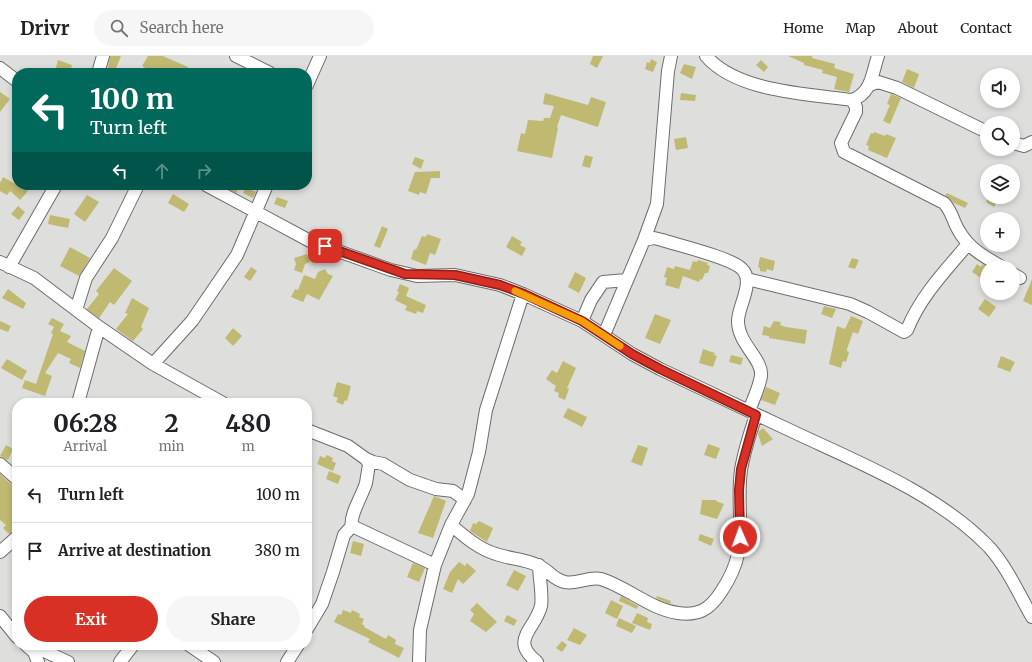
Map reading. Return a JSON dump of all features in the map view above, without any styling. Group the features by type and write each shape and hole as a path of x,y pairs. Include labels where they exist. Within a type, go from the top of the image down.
{"street":[{"path":"99,68 103,56"},
{"path":"236,56 261,61"},
{"path":"312,74 320,56"},
{"path":"604,335 644,240 657,204 668,71 671,56"},
{"path":"706,56 722,70 746,81 779,90 852,100 860,97 870,85 878,56"},
{"path":"0,68 12,77"},
{"path":"870,85 878,82 897,88 980,129"},
{"path":"852,100 856,108 856,112 841,143 844,152 944,203 949,209 958,231 968,244 978,254 989,260"},
{"path":"1020,145 1024,146 1032,142"},
{"path":"53,190 5,265 34,278 99,327 153,364 214,398"},
{"path":"76,310 86,278 112,238 136,190"},
{"path":"215,190 310,241 391,270 417,276 455,275 500,285 524,294 582,321 632,354 660,369 920,494 954,516 989,547 1003,566 1032,617"},
{"path":"153,364 196,315 237,255 265,190"},
{"path":"451,525 480,547 496,554 539,565 553,577 561,581 572,583 588,579 601,579 662,608 678,613 691,613 711,606 731,576 739,553 739,490 741,469 761,376 760,368 756,360 742,339 738,330 738,319 747,279 744,270 738,265 654,238 644,240"},
{"path":"747,279 850,304 904,332 907,330 920,304 932,287 968,244"},
{"path":"582,321 591,300 603,282 627,280"},
{"path":"419,662 420,630 435,566 451,525 465,500 476,465 486,410 524,294"},
{"path":"79,398 99,327"},
{"path":"312,432 348,446 373,462 383,464 410,480 436,489 454,492 465,500"},
{"path":"312,621 322,604 344,535 352,526 351,519 366,483 369,464 366,458"},
{"path":"0,464 12,475"},
{"path":"352,526 435,566"},
{"path":"0,552 12,541"},
{"path":"537,662 526,652 524,648 524,641 541,607 539,565"},
{"path":"0,616 12,631"},
{"path":"120,662 129,650"},
{"path":"196,650 214,662"},
{"path":"287,662 295,650"},
{"path":"40,654 68,662"}],"building":[{"path":"110,56 121,56 116,68 108,68"},
{"path":"148,56 163,56 188,67 145,68 142,66"},
{"path":"593,56 603,56 597,68 590,64"},
{"path":"788,56 812,56 812,58 835,64 834,68 854,74 849,92 834,89 837,77 822,73 823,70 804,65 804,63"},
{"path":"651,59 657,62 653,72 645,69 647,62 650,63"},
{"path":"58,60 72,65 71,68 56,68"},
{"path":"761,60 768,67 764,72 756,65"},
{"path":"684,64 696,67 692,79 680,73"},
{"path":"907,69 919,74 914,88 902,82"},
{"path":"0,92 10,99 0,112"},
{"path":"545,93 588,105 591,97 606,102 598,127 561,115 557,127 552,158 517,151 521,133 525,134 528,120 543,121 544,118 550,118 554,106 543,104"},
{"path":"681,93 696,95 695,101 680,100"},
{"path":"891,94 901,98 890,124 883,121 890,105 887,104"},
{"path":"874,132 885,136 886,134 896,138 887,158 868,150 869,146 866,145 871,133 873,134"},
{"path":"686,137 688,148 676,150 674,139"},
{"path":"585,155 593,157 590,168 582,166"},
{"path":"415,157 424,160 421,169 412,164"},
{"path":"440,171 440,178 431,178 426,194 420,192 419,195 408,191 415,172"},
{"path":"3,177 12,182 12,190 28,191 20,200 10,191 7,195 0,191 0,183"},
{"path":"231,190 238,190 236,193"},
{"path":"245,190 256,192 253,198 243,193"},
{"path":"947,193 968,203 965,208 954,203 945,195"},
{"path":"173,194 189,204 184,212 168,203"},
{"path":"87,195 99,202 85,222 74,214"},
{"path":"277,197 288,201 285,208 274,204"},
{"path":"18,206 25,212 19,220 11,214"},
{"path":"50,215 70,219 68,228 48,224"},
{"path":"382,226 388,229 380,248 374,246"},
{"path":"427,234 441,239 435,255 430,253 426,265 411,259 414,249 416,250 422,236 426,237"},
{"path":"512,236 522,242 520,245 526,248 522,256 506,247"},
{"path":"70,247 90,258 79,276 60,266"},
{"path":"307,254 310,262 305,264 302,273 294,270 296,264 294,258"},
{"path":"760,257 775,261 773,271 767,269 766,272 760,271 760,268 758,267"},
{"path":"852,258 859,260 855,269 848,267"},
{"path":"698,260 708,263 707,265 710,266 708,273 705,273 702,280 700,279 699,282 683,276 679,289 665,285 667,278 664,277 667,267 674,269 675,266 690,270 693,261 697,262"},
{"path":"977,264 980,266 980,277 972,272"},
{"path":"251,267 257,271 250,281 244,277"},
{"path":"114,268 132,281 114,305 110,302 99,318 87,309 99,294 96,291"},
{"path":"325,269 328,274 333,276 319,300 307,294 303,302 291,297 295,289 298,290 304,275 315,279 318,272"},
{"path":"575,272 586,278 579,293 568,287"},
{"path":"1032,279 1032,305 1023,301"},
{"path":"400,284 409,288 406,296 426,305 423,313 417,311 416,314 405,310 407,306 395,300 399,292 397,291"},
{"path":"8,289 26,303 23,309 2,298"},
{"path":"132,298 149,308 141,327 143,329 133,341 116,329 128,314 125,313"},
{"path":"984,300 996,307 989,317 978,309"},
{"path":"824,306 836,309 832,318 821,314"},
{"path":"655,314 671,320 660,344 645,338"},
{"path":"851,316 863,321 858,334 853,332 847,349 849,352 846,362 843,361 841,368 829,364 837,326 845,329"},
{"path":"52,318 64,324 60,331 71,336 67,342 85,351 80,368 69,363 71,359 58,353 45,373 52,376 45,396 22,388 25,380 36,384 53,334 51,333 54,327 48,324"},
{"path":"0,321 11,326 8,332 0,329"},
{"path":"774,321 781,322 780,325 786,327 807,330 805,344 769,338 769,336 762,335 764,326 770,328"},
{"path":"233,328 242,336 233,346 225,338"},
{"path":"703,349 715,353 714,355 717,356 713,367 699,363"},
{"path":"731,355 743,358 741,365 729,362"},
{"path":"1001,356 1015,362 1010,372 997,367"},
{"path":"7,359 27,371 22,380 1,368"},
{"path":"563,361 576,368 567,388 569,389 565,400 558,397 559,393 554,391 556,386 546,379 552,370 557,373"},
{"path":"337,382 351,386 347,401 345,400 343,405 336,402 338,398 333,396"},
{"path":"766,387 780,393 775,405 761,400"},
{"path":"568,408 587,417 582,427 563,417"},
{"path":"763,428 773,439 762,446 758,434"},
{"path":"708,444 720,448 716,459 704,455"},
{"path":"6,445 12,448 8,460 0,456"},
{"path":"638,445 648,448 642,466 631,462"},
{"path":"327,455 333,458 332,461 336,463 333,471 317,464 320,456 325,458"},
{"path":"329,471 341,476 338,484 326,479"},
{"path":"0,474 12,485 12,532 9,534 3,528 6,525 0,520"},
{"path":"434,496 446,501 433,538 418,533"},
{"path":"702,500 716,500 724,504 717,519 700,514"},
{"path":"479,521 493,528 487,542 470,531 473,523 476,524"},
{"path":"700,534 714,539 711,546 698,540"},
{"path":"353,541 364,544 361,556 350,553"},
{"path":"459,562 465,566 467,563 476,571 463,584 458,579 452,593 443,589 450,572"},
{"path":"413,563 425,568 419,582 407,577"},
{"path":"514,570 526,576 518,591 506,585"},
{"path":"621,596 638,606 637,609 619,601"},
{"path":"657,596 671,601 670,604 656,598"},
{"path":"611,600 623,606 617,619 605,613"},
{"path":"477,603 497,622 486,632 470,621 474,614 470,610"},
{"path":"343,610 351,613 352,610 360,614 359,617 364,619 362,624 365,626 364,627 386,639 388,635 396,640 395,644 404,648 399,658 368,642 370,639 334,622 338,614 341,615"},
{"path":"637,613 648,618 647,622 652,624 650,630 632,623"},
{"path":"507,615 517,620 514,626 504,621"},
{"path":"619,618 636,626 632,633 616,626"},
{"path":"574,628 587,635 580,645 567,640"},
{"path":"562,641 567,645 562,652 556,648"}],"slow traffic":[{"path":"515,291 582,321 620,346"}],"route":[{"path":"325,246 405,274 417,276 455,275 500,285 524,294 582,321 632,354 660,369 756,415 741,469 739,490 740,537"}]}
